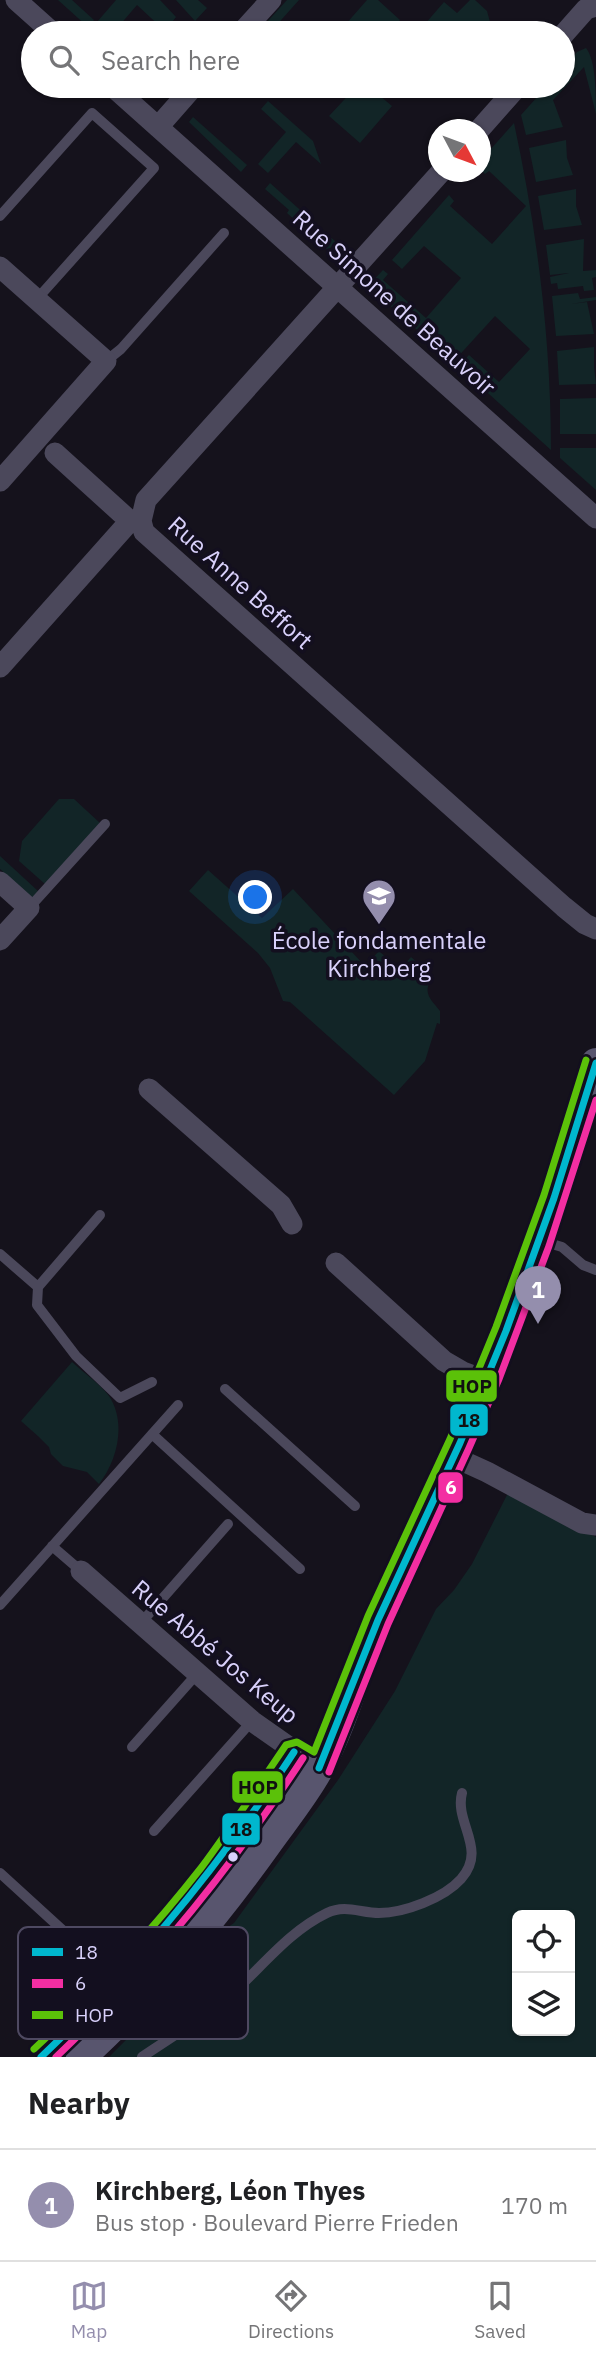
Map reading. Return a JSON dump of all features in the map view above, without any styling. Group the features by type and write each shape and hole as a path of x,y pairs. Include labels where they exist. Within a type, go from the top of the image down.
{"main road":[{"path":"203,1927 248,1871 319,1768 338,1726 377,1620 454,1457 486,1381 540,1240 596,1063"},
{"path":"81,2057 99,2039"}],"street":[{"path":"16,0 40,21"},
{"path":"252,21 271,0"},
{"path":"575,21 586,9 596,6"},
{"name":"Rue Simone de Beauvoir","path":"125,98 596,518"},
{"path":"158,127 183,98"},
{"path":"489,119 507,98"},
{"name":"Rue Anne Beffort","path":"136,521 146,499 432,182"},
{"path":"0,267 106,361 0,481"},
{"name":"Rue Anne Beffort","path":"55,453 136,521 144,532 564,908 596,929"},
{"path":"0,667 136,521"},
{"path":"0,882 29,908 0,940"},
{"path":"149,1088 281,1205 292,1224"},
{"path":"336,1264 444,1361 486,1381"},
{"path":"454,1457 582,1523 596,1525"},
{"name":"Rue Abbé Jos Keup","path":"81,1571 196,1675 252,1721 319,1768"}],"lane":[{"path":"0,216 92,113 155,168 37,299"},
{"path":"106,361 121,349 224,233"},
{"path":"29,908 105,824"},
{"path":"100,1215 38,1287 37,1305 76,1356 120,1398 152,1382"},
{"path":"540,1240 562,1247 583,1265 596,1270"},
{"path":"0,1254 38,1287"},
{"path":"225,1389 355,1506"},
{"path":"0,1605 178,1405"},
{"path":"152,1434 300,1569"},
{"path":"140,1624 229,1524"},
{"path":"52,1546 81,1571"},
{"path":"132,1747 196,1675"},
{"path":"154,1831 252,1721"},
{"path":"163,1927 194,1893 294,1752"},
{"path":"248,1977 291,1937 326,1913 341,1908 377,1913 404,1912 462,1879 473,1852 459,1801 462,1793"},
{"path":"0,1873 59,1927"},
{"path":"41,2057 59,2039"},
{"path":"142,2057 168,2039"}],"green space":[{"path":"58,0 72,0 94,20 81,21"},
{"path":"116,0 160,0 176,17 173,21 154,21 137,5 123,21 98,21"},
{"path":"176,0 198,0 207,8 195,21"},
{"path":"287,0 299,0 280,21 268,21"},
{"path":"367,0 378,0 400,20 399,21 349,21"},
{"path":"470,0 475,0 487,11 490,21 428,21 444,2 457,13"},
{"path":"586,48 594,69 596,114 584,67 575,77 577,52"},
{"path":"346,98 382,98 392,106 360,143 329,116"},
{"path":"536,98 555,98 553,100 563,127 526,135 521,115"},
{"path":"268,101 313,141 321,164 296,142 268,173 258,164 286,132 261,109"},
{"path":"193,117 247,165 241,172 189,122"},
{"path":"514,123 541,285 551,450 458,366 469,355 499,382 530,349 495,316 453,362 368,286 383,270 388,274 383,280 426,318 461,278 424,246 402,269 392,260 449,195 454,201 450,206 492,244 526,206 491,173 491,149"},
{"path":"566,140 567,158 573,175 536,182 529,148"},
{"path":"270,183 336,242 328,250 265,189"},
{"path":"576,189 576,206 582,225 544,230 538,196"},
{"path":"584,239 583,271 596,270 596,277 592,278 594,290 584,291 583,286 558,289 557,283 551,284 550,277 569,273 550,275 546,245"},
{"path":"578,293 580,299 596,297 596,300 571,304 587,302 594,334 556,336 552,296"},
{"path":"594,347 596,384 559,385 557,351"},
{"path":"596,398 596,434 560,434 560,399"},
{"path":"560,448 596,448 596,490 560,458"},
{"path":"59,799 74,799 100,823 45,884 19,861 22,841"},
{"path":"0,856 38,891 32,898 0,869"},
{"path":"208,870 262,918 293,889 365,966 379,951 400,970 411,957 434,977 428,991 430,999 440,1011 440,1024 437,1023 425,1061 394,1095 290,1002 283,1001 270,968 258,953 189,891"},
{"path":"72,1362 109,1396 118,1418 115,1453 99,1484 87,1472 63,1466 51,1454 49,1447 21,1421"},
{"path":"508,1493 596,1537 596,2057 109,2057 127,2039 248,2039 248,1927 228,1927 234,1923 338,1780 395,1691 436,1609 454,1590 472,1564"},
{"path":"75,2039 84,2039 67,2057 57,2057"}],"transit line":[{"name":"HOP","path":"152,1927 201,1868 286,1745 297,1742 314,1752 368,1616 450,1439 496,1327 544,1195 586,1060"},
{"name":"18","path":"319,1768 378,1620 460,1443 506,1331 554,1198 596,1063"},
{"name":"6","path":"329,1772 388,1624 499,1379 549,1246 596,1100"},
{"name":"18","path":"163,1927 237,1834 294,1752"},
{"name":"6","path":"178,1927 248,1838 303,1758"},
{"name":"HOP","path":"34,2049 44,2039"},
{"name":"18","path":"41,2057 60,2039"},
{"name":"6","path":"56,2057 75,2039"}],"place":[{"name":"École fondamentale Kirchberg","path":"379,926"},
{"name":"Kirchberg, Léon Thyes","path":"538,1324"}]}
